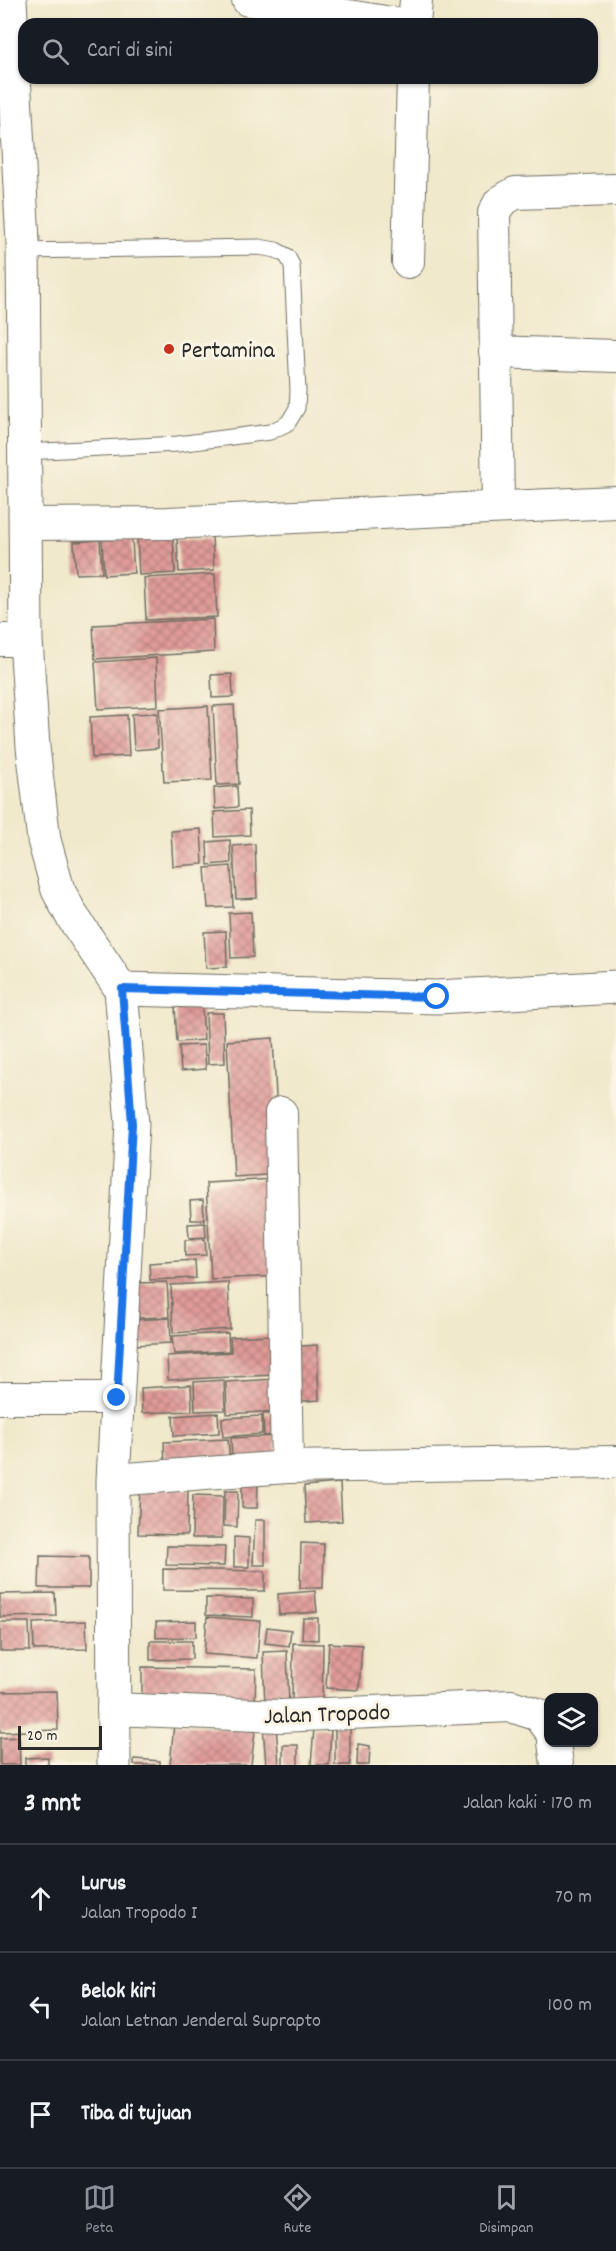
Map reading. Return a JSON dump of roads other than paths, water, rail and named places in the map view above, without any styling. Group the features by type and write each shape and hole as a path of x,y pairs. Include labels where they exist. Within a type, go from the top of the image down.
{"main road":[{"path":"10,0 6,49 8,100 22,251 25,452 25,524 13,640 33,747 44,840 58,890 72,916 122,989 132,1124 114,1480 114,1765"},
{"path":"122,989 437,997 616,987"}],"street":[{"path":"248,0 360,18"},
{"path":"415,18 417,0"},
{"path":"408,261 413,84"},
{"path":"498,507 492,223 500,202 515,194 616,190"},
{"path":"495,352 616,356"},
{"path":"25,524 168,523 616,502"},
{"path":"281,1113 287,1467"},
{"path":"0,1398 117,1398"},
{"path":"114,1480 287,1467 616,1462"},
{"name":"Jalan Tropodo","path":"114,1709 280,1716 511,1706 544,1721"},
{"path":"555,1747 557,1765"}],"lane":[{"path":"22,251 175,247 259,247 276,250 286,256 292,265 298,391 297,408 288,423 270,432 178,444 25,452"}],"place":[{"name":"Pertamina","path":"169,349"}]}
